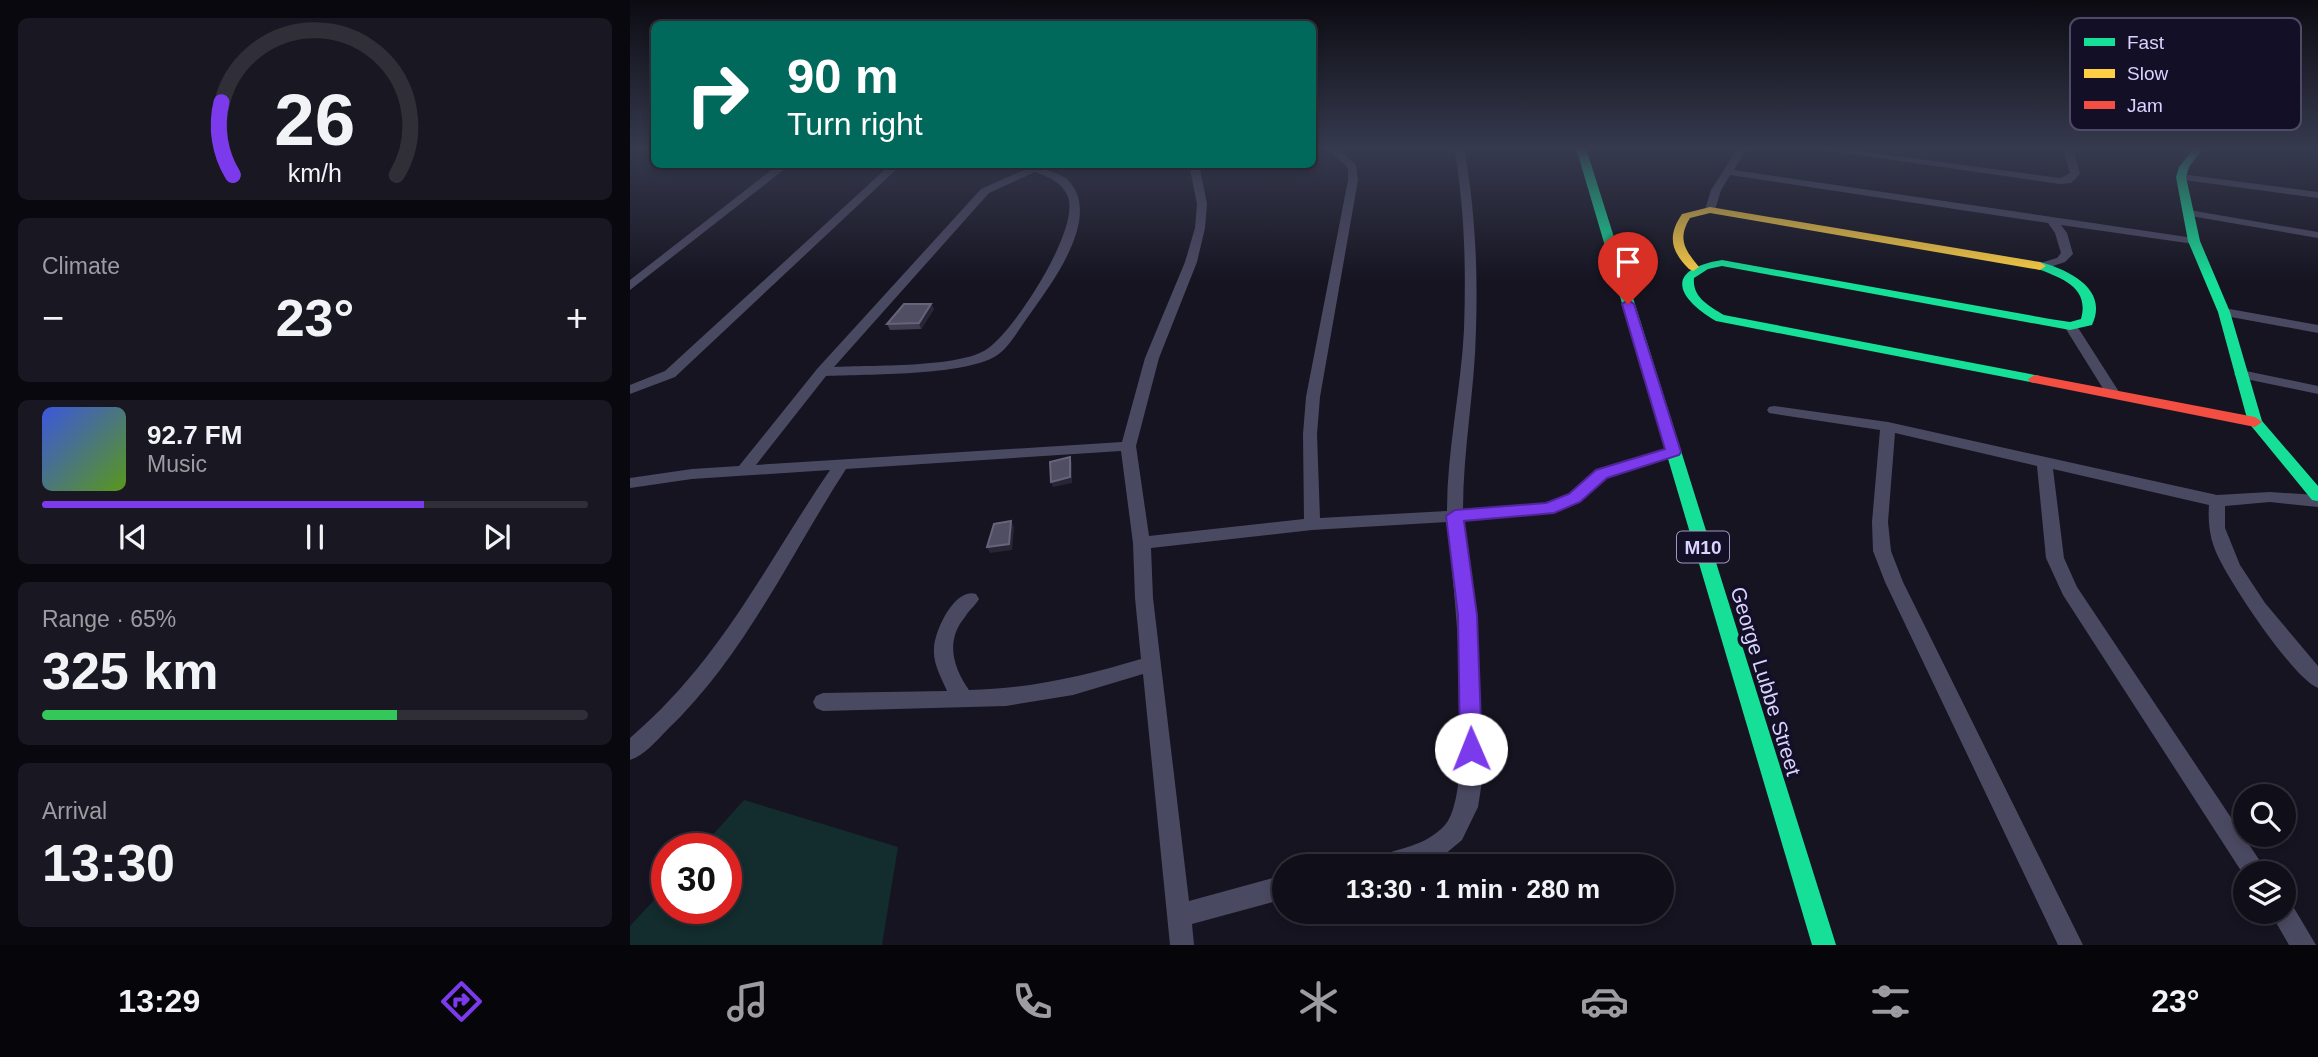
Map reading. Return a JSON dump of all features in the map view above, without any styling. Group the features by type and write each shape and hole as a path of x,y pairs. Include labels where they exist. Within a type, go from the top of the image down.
{"street":[{"path":"630,285 750,192"},
{"path":"630,390 670,374 867,192"},
{"path":"743,471 822,372 984,192"},
{"path":"822,372 951,365 991,353 1004,340 1068,246 1074,224 1073,199 1070,192"},
{"path":"1182,945 1151,664 1142,543 1128,446 1152,358 1191,262 1200,228 1202,204 1200,192"},
{"path":"1312,523 1310,434 1313,397 1351,192"},
{"path":"1423,854 1430,852 1454,832 1467,807 1472,775 1467,615 1455,516 1455,470 1471,330 1467,192"},
{"name":"George Lubbe Street","path":"1594,192 1824,945"},
{"path":"1710,210 1715,192"},
{"path":"1863,192 2194,241"},
{"path":"2184,192 2194,241 2224,312 2255,422 2318,498"},
{"path":"2296,192 2318,195"},
{"path":"1693,267 1676,251 1675,243 1686,216 1710,210 2041,266 2079,285 2089,295 2093,313 2087,322 2070,326 1722,263 1705,262 1693,267 1688,274 1688,293 1696,305 1720,318 2255,422"},
{"path":"2189,213 2318,235"},
{"path":"2041,266 2061,260 2067,254 2062,233 2052,220"},
{"path":"2224,312 2318,329"},
{"path":"2070,326 2114,394"},
{"path":"2241,374 2318,390"},
{"path":"1774,410 1888,427 2217,501 2270,497 2318,498"},
{"path":"1888,427 1880,522 1882,551 1894,582 2071,945"},
{"path":"630,483 743,471 1128,446"},
{"path":"1142,543 1312,523 1548,509 1574,498 1601,474 1674,452"},
{"path":"2045,464 2055,558 2069,590 2248,861"},
{"path":"630,751 710,670 734,637 804,519 841,465"},
{"path":"2217,501 2217,529 2231,565 2280,635 2318,680"},
{"path":"964,699 953,684 943,658 943,636 953,614 970,599"},
{"path":"822,702 1006,698 1073,687 1151,664"},
{"path":"1177,916 1272,890"},
{"path":"2290,924 2304,945"}],"green space":[{"path":"744,800 898,847 882,945 630,945 630,926 651,903 651,924 742,924 742,833 714,833"}],"building":[{"path":"904,304 931,304 919,323 887,324"},
{"path":"1070,457 1070,477 1051,482 1050,462"},
{"path":"1011,521 1009,544 987,547 994,524"}],"traffic: fast":[{"path":"1594,192 1824,945"},
{"path":"2184,192 2194,241 2224,312 2255,422 2318,496"},
{"path":"2035,379 1720,318 1698,302 1688,285 1689,277 1694,271 1722,263 2050,323 2070,326 2087,322 2090,310 2085,292 2070,279 2040,266"}],"traffic: slow":[{"path":"1693,267 1679,249 1678,230 1686,216 1710,210 2040,266"}],"traffic: jam":[{"path":"2035,379 2255,422"}],"route":[{"path":"1471,749 1467,615 1455,516 1548,509 1574,498 1601,474 1674,452 1628,304"}]}
